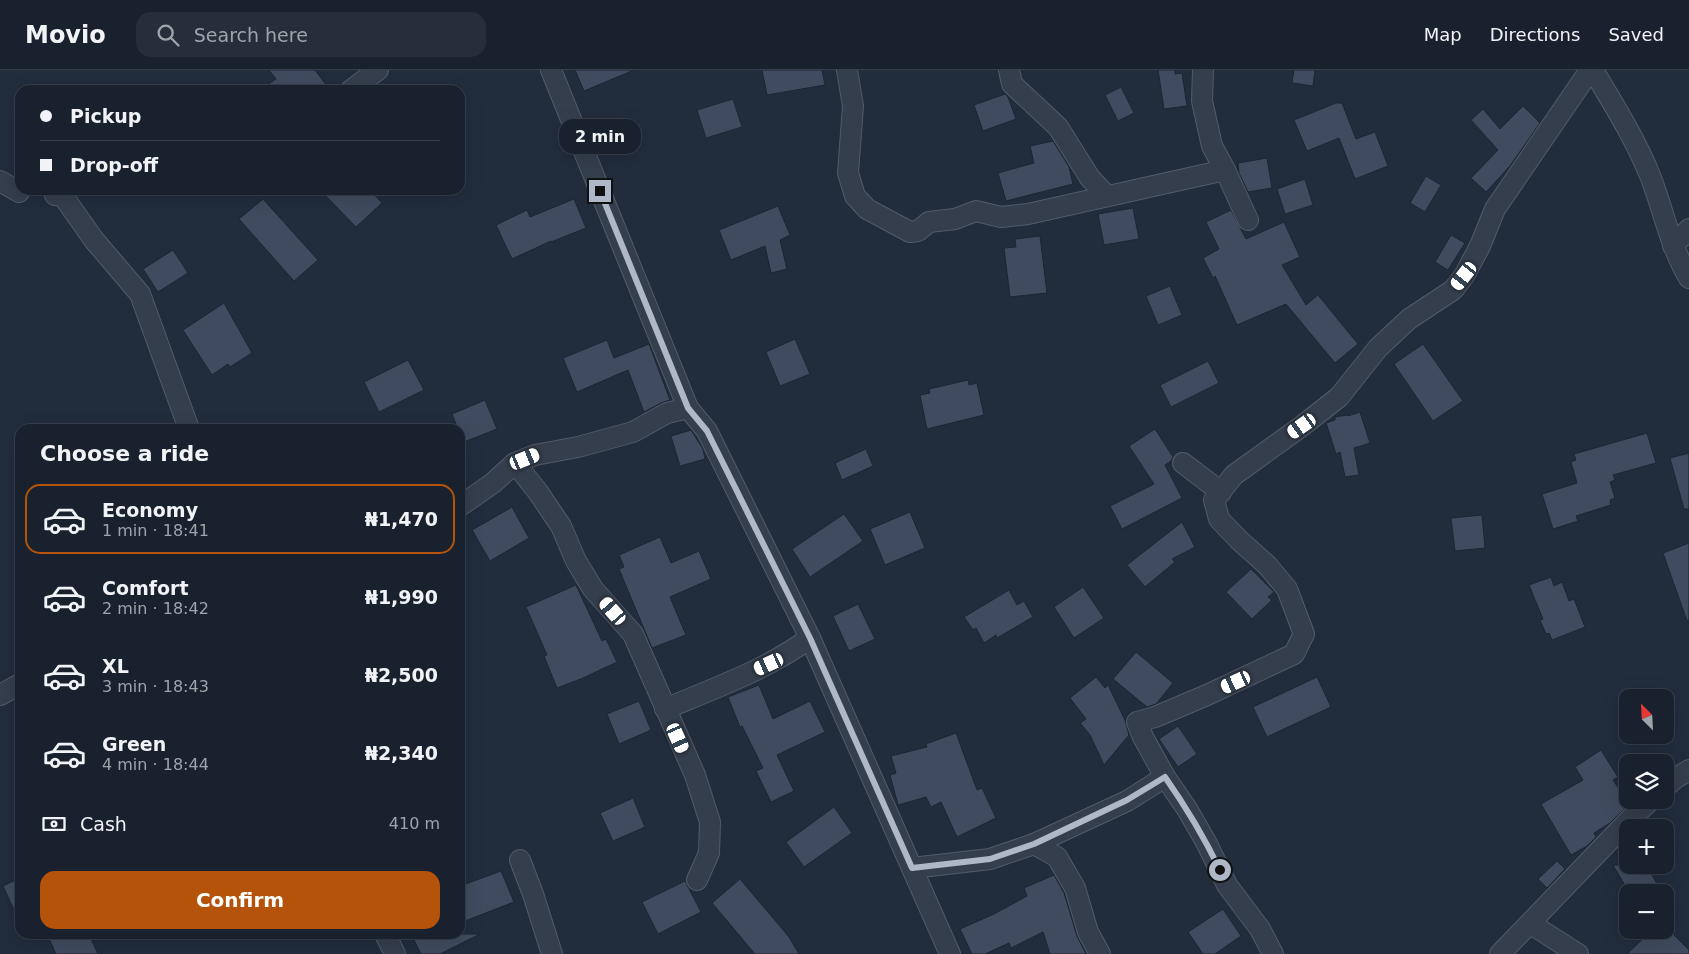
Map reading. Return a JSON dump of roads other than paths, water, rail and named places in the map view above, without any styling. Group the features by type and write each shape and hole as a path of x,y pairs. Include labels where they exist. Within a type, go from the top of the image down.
{"street":[{"path":"358,85 378,70"},
{"path":"550,70 688,408 707,431 810,638 950,954"},
{"path":"847,70 853,106 848,173 855,196 867,209 910,232 918,230 929,222 955,218 976,211 1001,216 1028,214 1225,170"},
{"path":"1009,70 1012,84 1058,127 1090,178 1107,196"},
{"path":"1202,70 1202,101 1212,146 1248,220"},
{"path":"1272,954 1260,929 1227,885 1206,842 1187,809 1165,777 1137,722 1155,717 1207,695 1294,654 1304,634 1288,589 1267,564 1239,540 1220,519 1214,500 1234,475 1339,397 1378,348 1409,319 1453,290 1464,276 1480,246 1495,209 1592,70 1638,147 1652,180 1673,246 1689,278"},
{"path":"0,181 15,190"},
{"path":"55,195 63,196 94,240 140,294 187,424"},
{"path":"1673,246 1689,229"},
{"path":"465,502 515,463 535,455 578,447 633,432 667,413 688,408"},
{"path":"515,463 561,526 576,561 593,588 633,634 695,775 710,822 709,853 697,880"},
{"path":"1183,463 1221,492"},
{"path":"665,709 779,659 810,638"},
{"path":"0,695 15,687"},
{"path":"1674,780 1689,770"},
{"path":"912,868 990,859 1034,844 1127,800 1165,777"},
{"path":"1500,954 1642,809"},
{"path":"1034,844 1057,857 1075,888 1088,932 1100,954"},
{"path":"520,860 539,911 552,954"},
{"path":"1531,924 1578,954"},
{"path":"388,939 395,954"}]}
